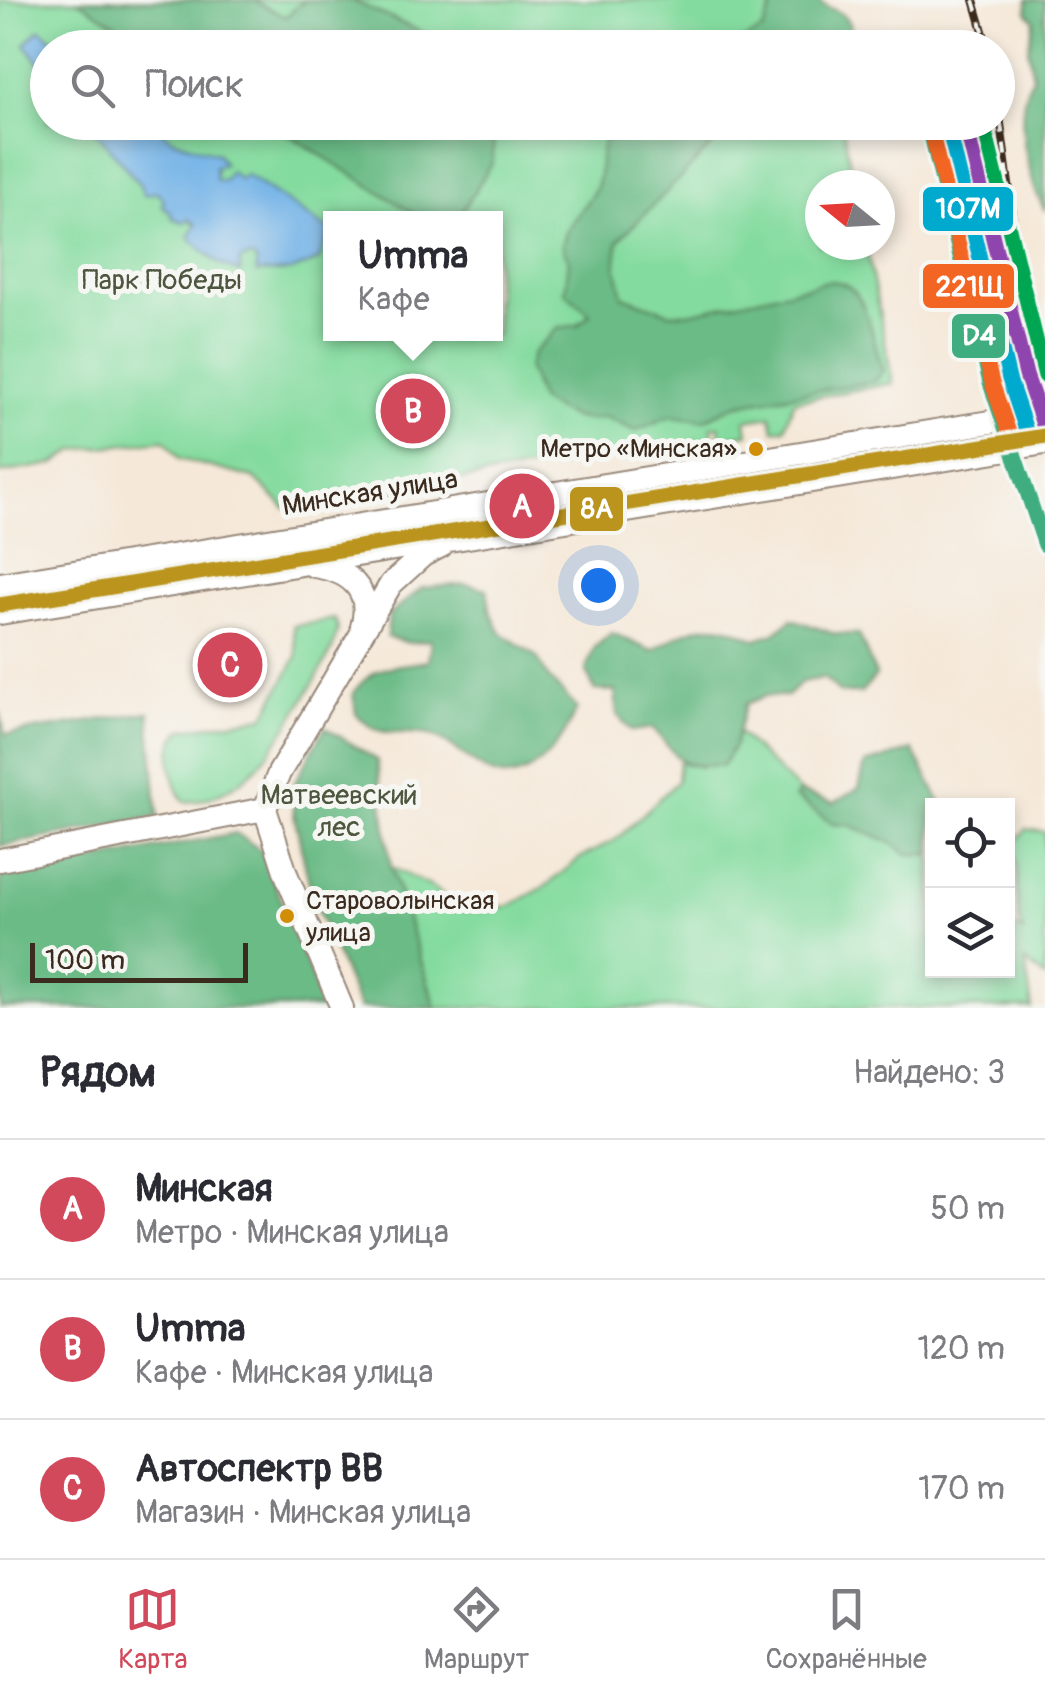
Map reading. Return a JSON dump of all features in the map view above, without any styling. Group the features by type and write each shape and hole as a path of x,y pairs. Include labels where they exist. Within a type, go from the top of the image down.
{"main road":[{"name":"Минская улица","path":"0,584 1045,413"},
{"path":"0,613 1045,443"},
{"path":"342,1008 286,874 266,809 279,773 391,584 423,555 458,538"},
{"path":"298,564 319,566 351,578 364,598 366,614 359,635"},
{"path":"0,860 266,809"}],"green space":[{"name":"Парк Победы","path":"0,0 818,0 824,30 30,30 30,140 845,140 851,170 805,170 805,260 869,260 893,383 794,401 785,428 774,430 771,416 746,420 748,434 721,438 719,426 712,427 713,439 285,508 254,478 179,459 165,440 75,450 54,464 0,473"},
{"path":"77,0 253,0 285,17 305,0 351,0 417,30 125,30"},
{"path":"775,0 819,0 845,17 851,30 763,30"},
{"path":"1027,0 1045,0 1045,211 1024,144 1023,107 1033,78 1028,50 1034,20 1027,12"},
{"path":"297,140 494,140 492,163 462,211 410,211"},
{"path":"717,140 618,241 616,265 623,296 670,313 689,313 830,281 844,284 863,306 884,371 875,381 738,404 704,420 670,416 635,431 605,417 572,417 540,401 528,368 533,353 558,328 578,325 590,314 565,292 569,260 562,246 597,183 603,143"},
{"path":"466,584 487,589 490,610 500,632 537,657 548,677 577,708 565,733 546,757 521,773 494,774 435,737 382,731 356,714 353,693 369,676 386,668 428,661 431,640 409,643 387,637 389,615 422,588"},
{"path":"335,619 338,629 332,650 264,759 248,776 221,793 184,801 171,763 177,735 184,729 264,717 297,656 293,626"},
{"path":"792,619 835,634 859,634 876,676 861,693 840,693 824,678 802,682 787,696 765,696 746,704 734,746 723,765 696,765 681,760 653,728 631,731 617,714 615,691 594,690 586,669 595,647 612,633 652,651 702,627 726,627 755,639 775,633"},
{"path":"0,711 5,735 149,712 158,817 0,846"},
{"name":"Матвеевский лес","path":"325,727 377,760 391,867 436,1008 359,1008 312,896 294,814 293,786"},
{"path":"737,731 800,792 796,797 833,824 849,825 889,841 908,854 925,854 925,978 1015,978 1015,928 1023,931 1018,909 1015,842 1026,829 1045,832 1045,978 1025,961 1032,1008 436,1008 391,867 430,886 467,911 509,906 546,886 580,858 617,839 677,782 679,762 701,767 734,746"},
{"path":"913,750 938,798 925,798 925,854 908,854 889,841 849,825 833,824 795,797 800,792 834,803 859,788 865,764"},
{"name":"Матвеевский лес","path":"236,833 262,851 324,1008 0,1008 0,878"}],"water":[{"path":"103,140 175,140 218,154 224,164 215,167 216,180 224,181 230,171 240,179 245,174 323,226 319,260 292,271 257,273 256,260 251,257 240,260 240,273 218,263 189,238 196,224 172,218 157,192 144,195"}],"railway":[{"path":"974,0 983,30"},
{"path":"1003,140 1014,222"}],"transit line":[{"name":"D4","path":"932,140 990,383 1045,545"},
{"name":"221Щ","path":"933,140 992,383 1012,441"},
{"name":"107М","path":"951,140 1009,379 1028,436"},
{"path":"969,140 1026,375 1045,430"},
{"path":"987,140 1045,376"},
{"name":"8А","path":"0,605 1045,436"}],"place":[{"name":"Umma","path":"413,411"},
{"name":"Метро «Минская»","path":"756,449"},
{"name":"Минская","path":"522,506"},
{"name":"Автоспектр ВВ","path":"230,665"},
{"name":"Староволынская улица","path":"287,916"}]}
